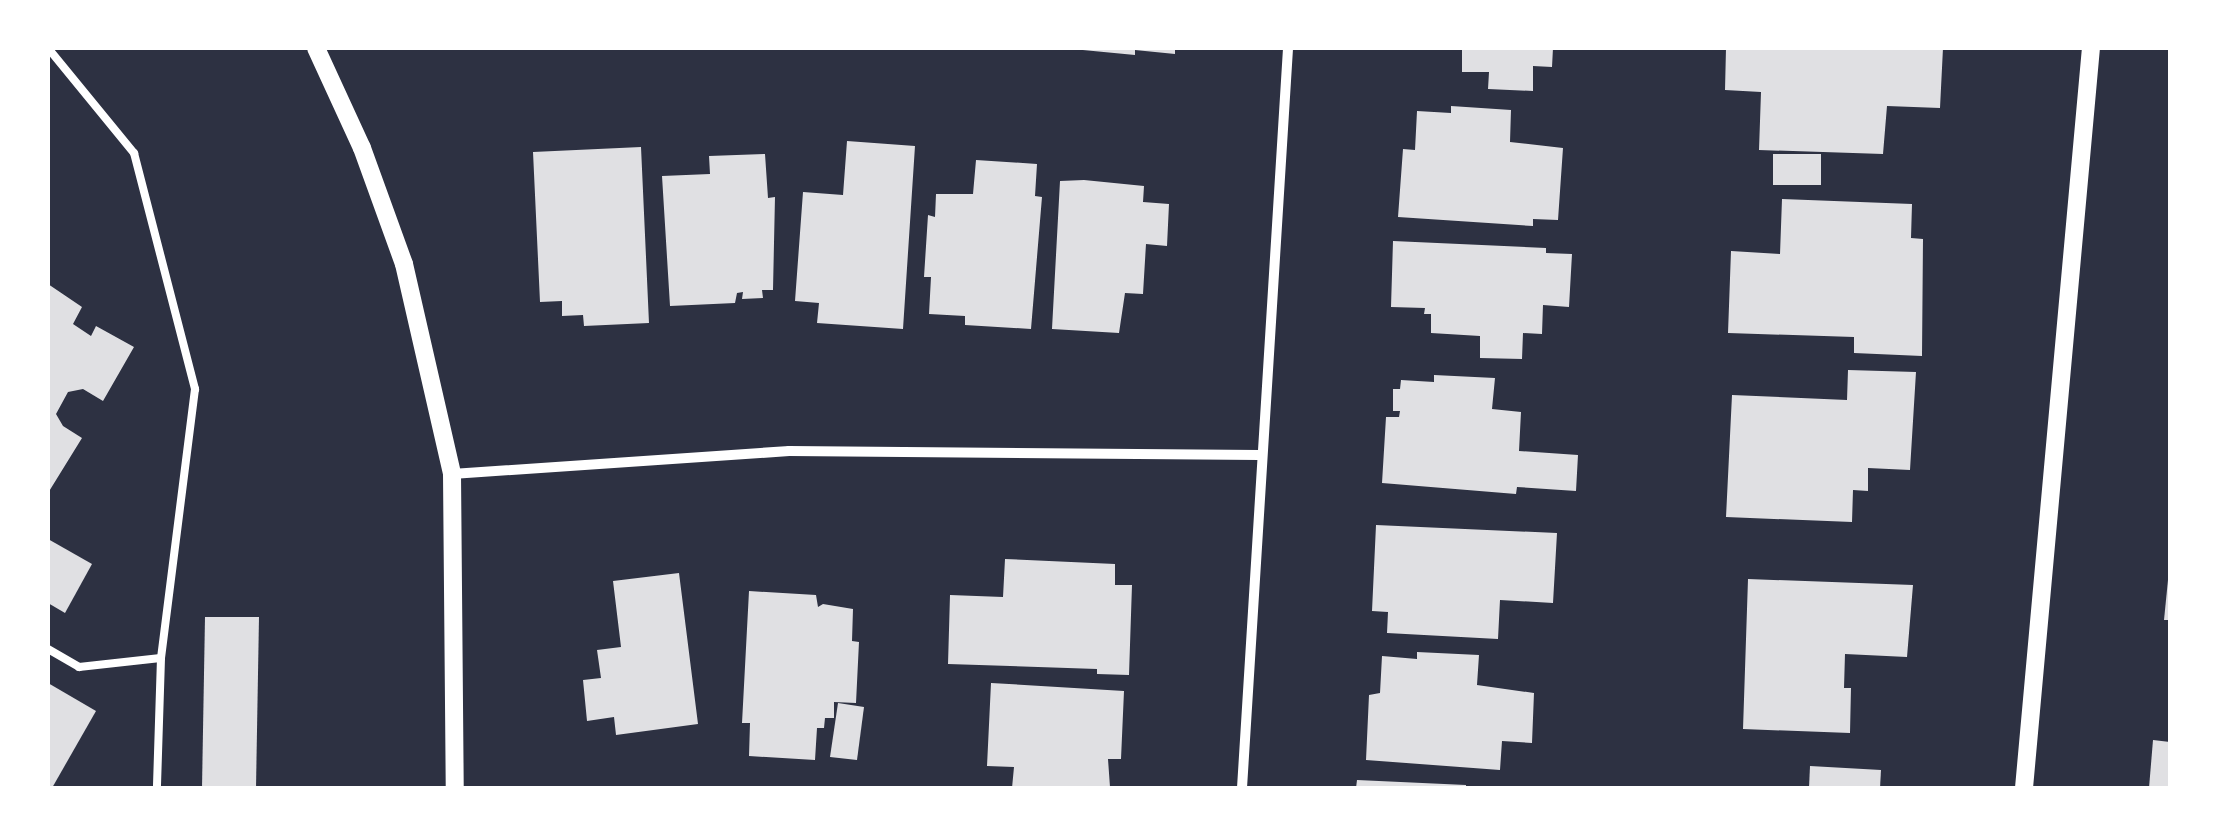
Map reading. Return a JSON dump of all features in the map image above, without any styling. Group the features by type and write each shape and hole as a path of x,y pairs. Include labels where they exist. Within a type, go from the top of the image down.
{"street":[{"path":"316,48 362,148 404,264 452,474 455,788"},
{"path":"1242,788 1259,454 1288,48"},
{"path":"2024,788 2091,48"},
{"path":"452,474 808,451 1259,454"}],"lane":[{"path":"48,48 134,152 195,389 161,658 157,788"},
{"path":"48,649 80,667 161,658"}],"building":[{"path":"1062,48 1175,48 1175,54 1135,50 1135,55"},
{"path":"1462,48 1553,48 1552,67 1533,66 1533,91 1488,89 1489,72 1462,72"},
{"path":"1726,48 1943,48 1940,108 1887,106 1883,154 1759,150 1761,92 1725,90"},
{"path":"1451,106 1511,110 1510,142 1563,148 1558,220 1533,219 1533,226 1398,217 1403,149 1415,150 1417,111 1451,113"},
{"path":"847,141 915,146 903,329 817,323 819,303 795,301 803,192 843,195"},
{"path":"641,147 649,323 584,326 583,315 562,316 562,301 540,302 533,152"},
{"path":"765,154 768,198 775,197 773,290 762,290 763,298 742,299 743,292 737,293 735,303 670,306 662,176 710,174 709,156"},
{"path":"1773,154 1821,154 1821,185 1773,185"},
{"path":"976,160 1037,164 1035,196 1042,197 1031,329 965,325 965,316 929,314 931,277 924,277 928,215 935,217 936,194 973,194"},
{"path":"1060,181 1144,186 1143,202 1169,204 1167,246 1146,244 1143,294 1125,293 1119,333 1052,329"},
{"path":"1782,199 1912,204 1911,238 1923,239 1922,356 1854,353 1854,337 1728,333 1731,251 1780,254"},
{"path":"1393,241 1546,248 1546,253 1572,254 1569,307 1543,305 1542,334 1523,333 1522,359 1480,358 1480,336 1431,333 1431,314 1424,314 1425,308 1391,307"},
{"path":"48,284 82,307 73,324 91,336 96,326 134,347 103,401 83,389 68,392 56,414 63,426 82,438 48,493"},
{"path":"1848,370 1916,372 1910,470 1868,468 1868,491 1853,490 1852,522 1726,517 1732,395 1847,400"},
{"path":"1434,375 1495,378 1492,409 1521,412 1519,451 1578,455 1576,491 1517,487 1516,494 1382,483 1386,417 1399,417 1400,411 1393,411 1393,389 1400,389 1401,380 1434,382"},
{"path":"1376,525 1557,533 1553,603 1500,600 1498,639 1387,633 1388,612 1372,611"},
{"path":"48,539 92,564 65,613 48,603"},
{"path":"1005,559 1115,564 1115,585 1132,585 1129,675 1097,674 1097,669 948,664 950,595 1003,597"},
{"path":"679,573 698,724 616,735 614,717 587,721 583,680 601,678 597,650 621,647 613,581"},
{"path":"1748,579 1913,585 1907,657 1845,654 1844,688 1851,688 1850,733 1743,729"},
{"path":"2168,580 2170,620 2164,620"},
{"path":"749,591 816,595 818,607 823,604 853,609 852,641 859,642 856,703 834,702 834,718 825,718 824,728 817,728 815,760 749,756 750,723 742,723"},
{"path":"205,617 259,617 256,788 202,788"},
{"path":"1417,652 1479,655 1477,685 1534,693 1532,743 1502,741 1500,770 1366,760 1369,695 1380,693 1382,656 1417,659"},
{"path":"48,683 96,711 52,788 48,788"},
{"path":"991,683 1124,691 1121,759 1108,759 1110,787 1012,788 1014,767 987,766"},
{"path":"838,703 864,707 857,760 830,757"},
{"path":"2153,740 2170,742 2170,788 2149,788"},
{"path":"1810,766 1881,770 1880,788 1809,788"},
{"path":"1357,780 1466,785 1466,788 1356,788"}]}
